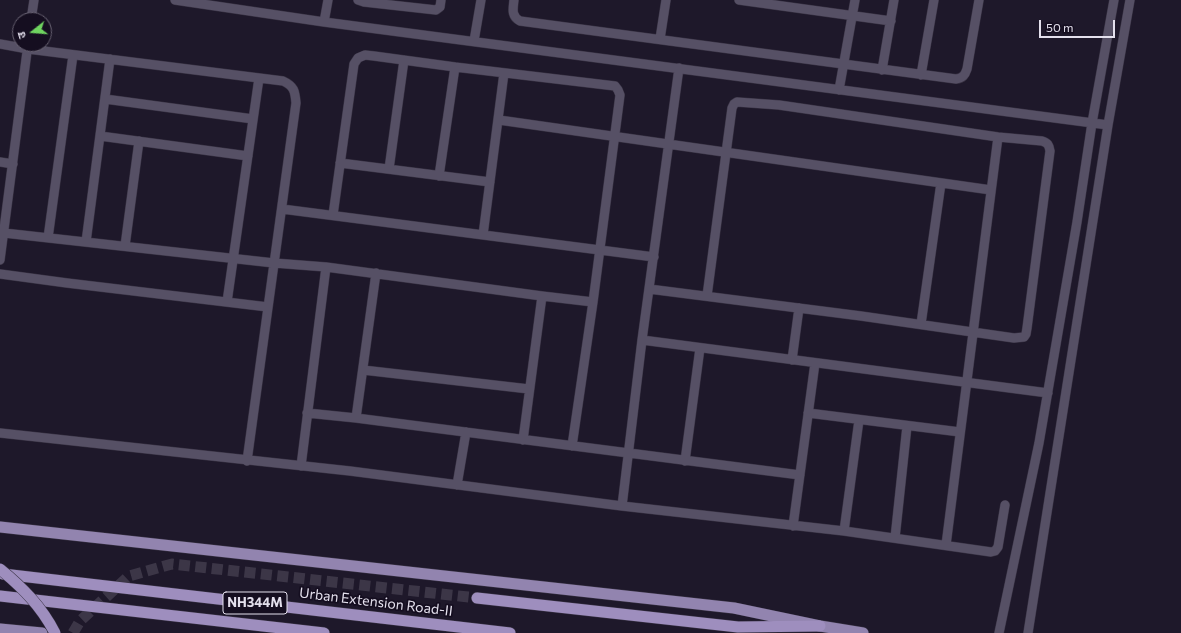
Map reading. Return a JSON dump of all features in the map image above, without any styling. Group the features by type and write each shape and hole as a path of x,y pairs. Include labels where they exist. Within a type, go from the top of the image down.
{"highway":[{"path":"0,569 21,586 46,616 55,633"},
{"name":"Urban Extension Road-II","path":"0,574 510,633"},
{"name":"NH344M","path":"0,596 324,633"},
{"path":"477,598 738,627 772,633"},
{"path":"738,627 820,626"}],"main road":[{"path":"0,527 734,608 820,626 863,633"},
{"path":"0,629 42,633"}],"street":[{"path":"32,12 34,0"},
{"path":"175,0 324,22 1108,125"},
{"path":"324,22 328,0"},
{"path":"358,0 364,2 436,10 440,6 441,0"},
{"path":"474,41 481,0"},
{"path":"514,0 513,13 515,18 520,21 956,79 965,75 979,0"},
{"path":"660,39 666,0"},
{"path":"739,0 891,21"},
{"path":"839,90 855,0"},
{"path":"882,70 894,0"},
{"path":"921,75 934,0"},
{"path":"999,633 1039,443 1114,0"},
{"path":"1028,633 1108,125 1130,0"},
{"path":"0,44 12,45"},
{"path":"52,51 73,55 283,81 291,85 295,91 296,103 247,461"},
{"path":"0,260 4,233 4,206 13,164 27,52"},
{"path":"48,238 73,55"},
{"path":"333,215 354,64 358,58 365,55 615,86 620,95 593,302 572,446"},
{"path":"86,242 110,59"},
{"path":"389,169 404,60"},
{"path":"439,176 455,67"},
{"path":"622,506 642,340 679,68"},
{"path":"483,235 504,73"},
{"path":"227,302 259,78"},
{"path":"105,99 253,119"},
{"path":"649,289 1019,338 1024,337 1026,334 1028,320 1050,151 1049,146 1042,141 998,137 779,105 742,101 737,102 732,108 707,296"},
{"path":"499,120 991,190"},
{"path":"100,136 248,156"},
{"path":"946,545 998,137"},
{"path":"125,246 139,141"},
{"path":"0,162 13,164"},
{"path":"340,163 490,182"},
{"path":"921,324 941,183"},
{"path":"282,209 654,257"},
{"path":"4,233 234,258 326,266 593,302"},
{"path":"301,466 326,266"},
{"path":"356,418 376,273"},
{"path":"0,274 268,307"},
{"path":"523,440 542,296"},
{"path":"792,360 799,308"},
{"path":"642,340 1048,393"},
{"path":"685,461 700,348"},
{"path":"793,526 815,363"},
{"path":"363,370 529,389"},
{"path":"307,413 800,475"},
{"path":"808,413 960,432"},
{"path":"844,531 859,420"},
{"path":"895,538 907,426"},
{"path":"457,485 466,432"},
{"path":"0,433 301,466 622,506 844,531 991,552 995,551 998,547 1004,505"}],"tunnel":[{"path":"73,633 80,621 129,576 172,564 477,598"}]}
